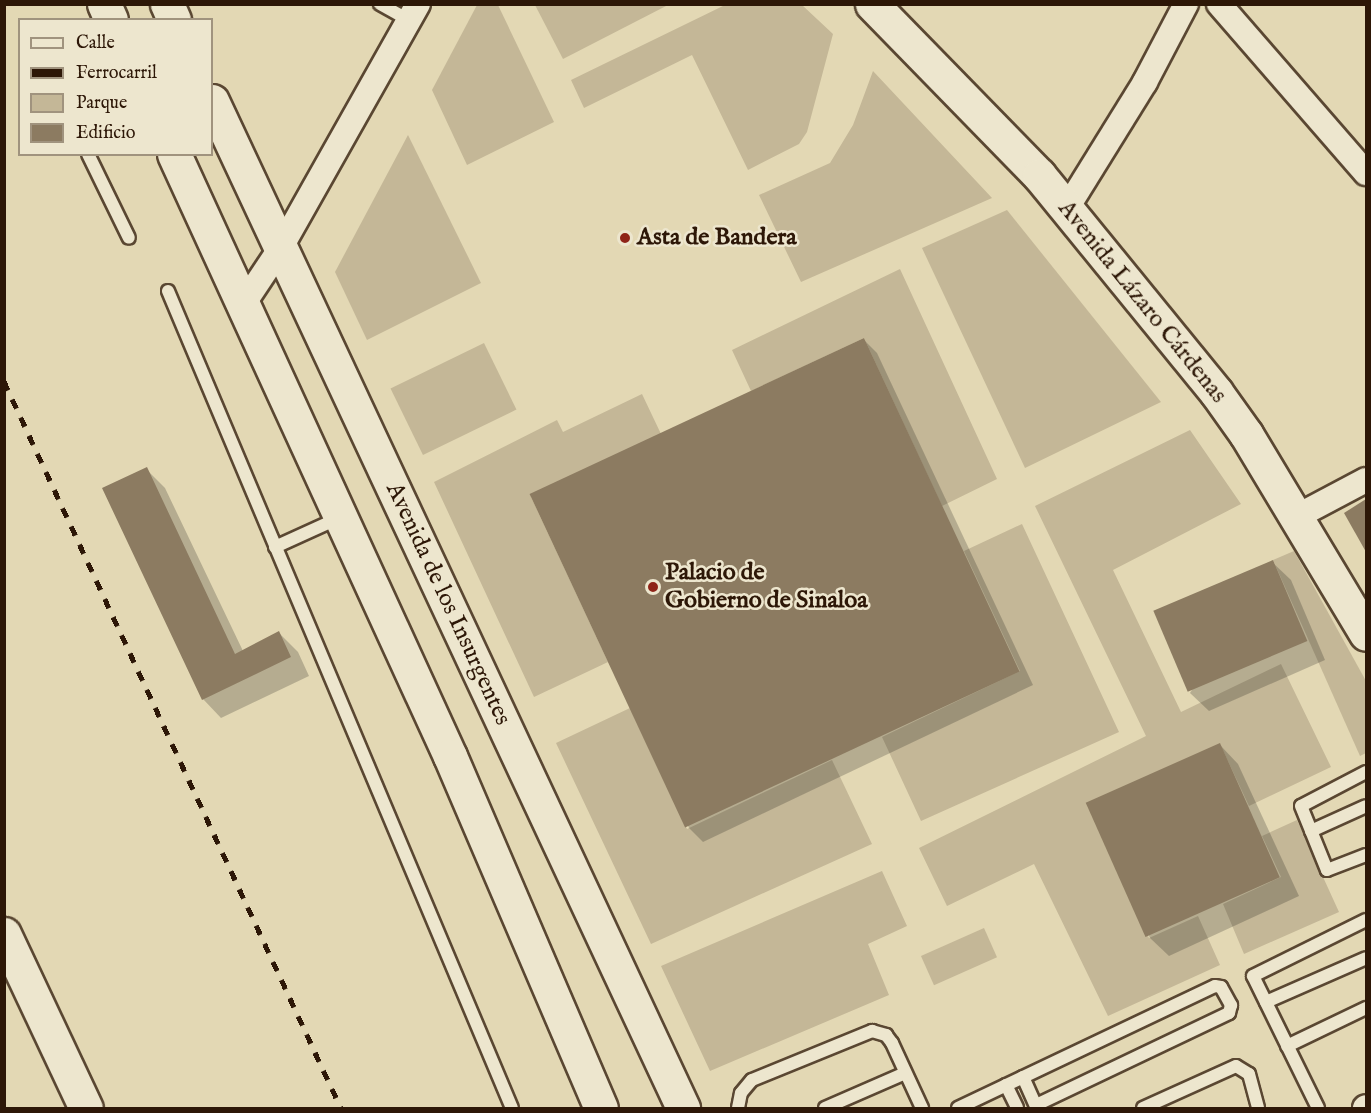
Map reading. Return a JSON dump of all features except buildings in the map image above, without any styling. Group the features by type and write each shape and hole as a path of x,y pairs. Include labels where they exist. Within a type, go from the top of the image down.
{"main road":[{"path":"104,4 110,18"},
{"path":"167,4 173,18"},
{"name":"Avenida Lázaro Cárdenas","path":"872,4 974,106 1067,208 1216,392 1296,517 1366,634"},
{"name":"Avenida de los Insurgentes","path":"213,103 683,1108"},
{"path":"175,156 450,756 601,1108"},
{"path":"4,934 86,1108"}],"street":[{"path":"1067,208 1145,82 1186,4"},
{"path":"1219,4 1366,173"},
{"path":"244,303 280,249 414,12"},
{"path":"1296,517 1366,480"}],"lane":[{"path":"380,4 414,12"},
{"path":"89,156 129,237"},
{"path":"168,291 512,1108"},
{"path":"275,547 342,517"},
{"path":"1366,772 1302,804 1329,871 1366,855"},
{"path":"1311,831 1366,806"},
{"path":"1318,1108 1254,973 1366,920"},
{"path":"1266,1002 1366,958"},
{"path":"958,1108 1006,1085 1218,985 1231,1005 1229,1013 1037,1107 1023,1077"},
{"path":"1287,1046 1366,1008"},
{"path":"738,1108 741,1093 752,1080 872,1031 886,1035 922,1108"},
{"path":"1143,1108 1236,1066 1249,1074 1258,1108"},
{"path":"825,1108 905,1073"},
{"path":"1006,1085 1017,1108"}],"green space":[{"path":"477,5 498,5 554,122 467,165 432,90"},
{"path":"535,5 668,5 563,59"},
{"path":"725,5 802,5 833,34 807,132 799,144 748,170 692,55 584,108 571,80"},
{"path":"873,71 992,198 801,282 759,195 830,163 853,125"},
{"path":"408,135 481,283 367,340 335,272"},
{"path":"1007,210 1161,402 1025,468 922,248"},
{"path":"900,269 997,479 942,506 864,338 751,391 732,350"},
{"path":"484,343 516,410 423,455 391,389"},
{"path":"642,394 661,434 531,497 608,662 534,697 434,482 557,420 563,432"},
{"path":"1190,430 1241,504 1113,570 1181,712 1281,664 1331,767 1249,806 1220,744 1088,805 1149,938 1198,916 1220,965 1108,1016 1034,864 947,906 919,848 1146,736 1035,506"},
{"path":"1022,524 1119,732 921,821 882,737 1020,671 964,551"},
{"path":"1294,551 1366,681 1366,753 1360,756 1273,560"},
{"path":"630,708 687,829 832,760 872,844 651,944 556,743"},
{"path":"1297,820 1339,912 1244,954 1223,904 1281,877 1262,836"},
{"path":"882,871 907,926 868,944 889,995 710,1071 661,966"},
{"path":"984,928 997,957 934,985 921,956"}],"railway":[{"path":"4,381 341,1108"}],"place":[{"name":"Asta de Bandera","path":"625,238"},
{"name":"Palacio de Gobierno de Sinaloa","path":"653,587"}]}
